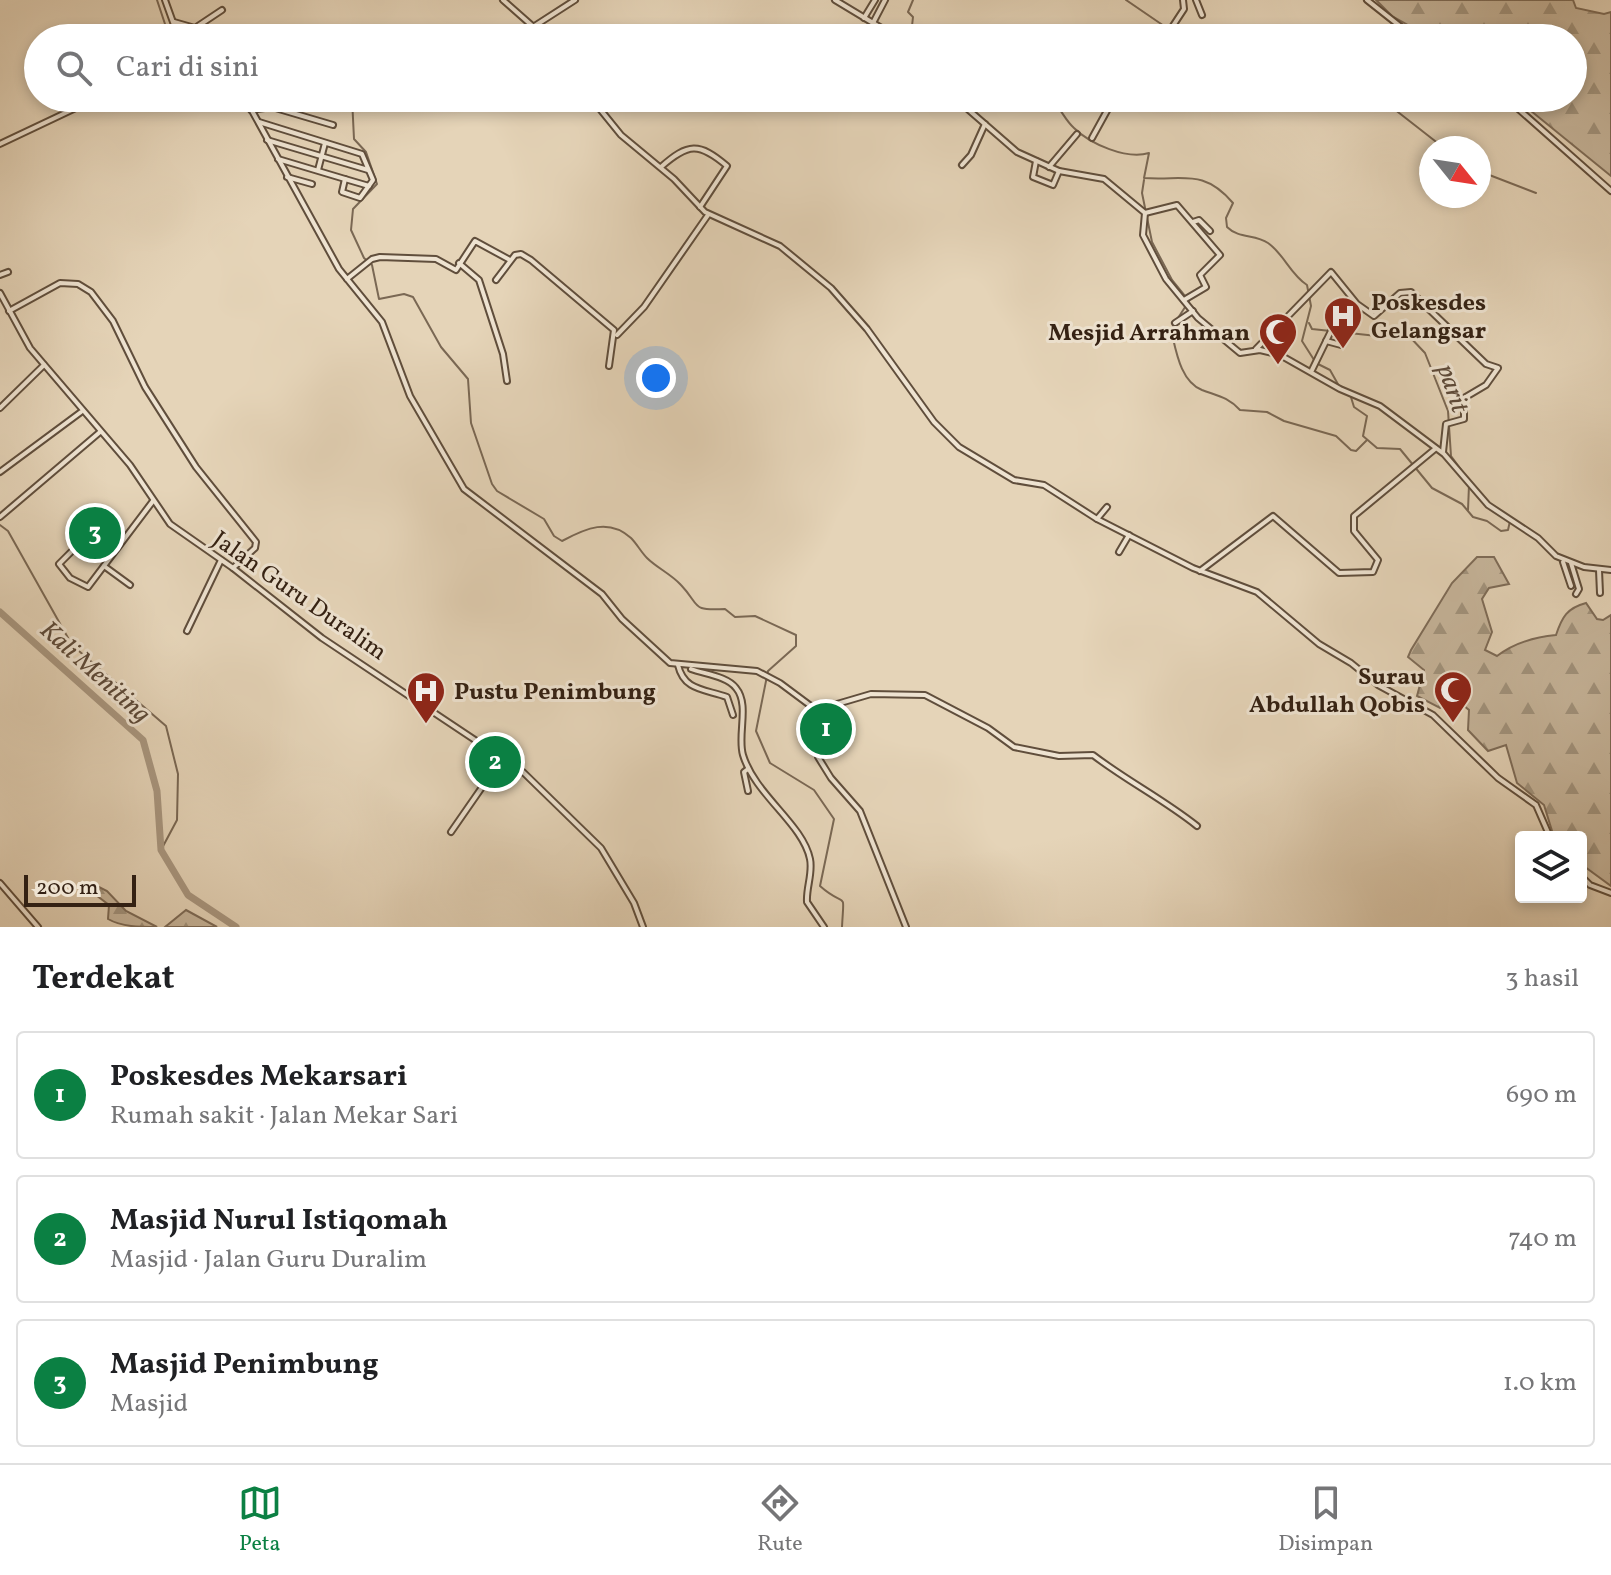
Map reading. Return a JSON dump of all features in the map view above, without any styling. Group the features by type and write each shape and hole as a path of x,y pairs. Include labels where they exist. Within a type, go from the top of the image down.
{"street":[{"path":"165,0 174,22 181,24"},
{"path":"503,0 530,24"},
{"path":"538,24 575,0"},
{"path":"835,0 873,23 885,0"},
{"path":"864,18 875,0"},
{"path":"1174,24 1184,9 1183,0"},
{"path":"1196,0 1202,15"},
{"path":"1367,0 1397,24"},
{"path":"201,24 222,10"},
{"path":"0,144 67,112"},
{"path":"252,112 347,279 382,322 411,399 464,489 602,594 622,619 669,662 736,687 742,707 742,749 749,769 808,850 811,865 807,902 824,927"},
{"path":"289,112 333,125"},
{"path":"602,112 621,135 661,167 709,214 780,246 822,280 854,312 934,422 959,447 1014,480 1044,485 1097,519 1200,571 1257,592 1319,644 1346,659 1378,685 1433,715 1498,778 1536,805 1547,831"},
{"path":"971,112 1011,148 1059,171 1104,179 1150,212"},
{"path":"1092,138 1106,112"},
{"path":"1522,112 1611,191"},
{"path":"256,122 365,156 373,177 370,187 360,198 344,193 345,179"},
{"path":"962,165 971,155 985,124"},
{"path":"1049,167 1077,134"},
{"path":"266,140 368,170"},
{"path":"318,170 325,143"},
{"path":"661,167 678,153 692,147 702,149 727,166 728,170 700,207"},
{"path":"276,158 370,187"},
{"path":"1036,161 1033,177 1053,185 1059,171"},
{"path":"287,177 312,184"},
{"path":"1150,212 1175,203 1220,255 1200,275 1206,287 1185,300"},
{"path":"1150,212 1143,235 1166,279 1191,309 1242,355 1254,351 1274,353 1314,368 1340,389 1399,418 1442,453 1491,508 1538,538 1567,562 1611,570"},
{"path":"609,366 616,337 644,307 709,214"},
{"path":"1193,222 1199,220 1210,231"},
{"path":"347,279 372,259 436,259 455,270 475,241 510,260"},
{"path":"496,280 518,254 531,260 613,328 616,337"},
{"path":"459,263 479,280 503,354 507,381"},
{"path":"0,275 8,272"},
{"path":"1254,351 1331,272 1357,304 1373,316 1400,293 1411,292 1487,365 1498,368 1486,385 1464,398 1465,418 1450,422 1442,453"},
{"path":"9,311 64,283 81,285 98,299 113,321 147,390 196,467 256,542 255,548 233,568"},
{"name":"Jalan Guru Duralim","path":"0,293 44,365 175,529 233,568 322,638 378,673 460,733 523,772 601,848 634,903 643,927"},
{"path":"1175,323 1191,309"},
{"path":"1314,368 1332,329"},
{"path":"1326,341 1341,345"},
{"path":"0,408 44,365"},
{"path":"0,472 81,412"},
{"path":"0,517 100,432"},
{"path":"1200,571 1273,516 1339,573 1373,572 1378,560 1355,534 1353,518 1435,449"},
{"path":"108,560 83,540 59,563 67,575 85,588 104,566 154,500"},
{"path":"1097,519 1107,507"},
{"path":"1119,552 1129,535"},
{"path":"187,631 221,560"},
{"path":"1567,562 1571,586"},
{"path":"1567,562 1579,589 1576,594"},
{"path":"104,566 130,585"},
{"path":"1599,570 1600,593"},
{"path":"678,665 681,678 689,685 728,698 733,715"},
{"path":"687,667 745,668 762,673 827,718"},
{"path":"906,927 860,811 831,778 818,757 818,736 827,718 837,704 862,695 925,695 988,728 1014,747 1059,756 1093,755 1120,777 1159,796 1197,826"},
{"path":"451,832 503,757"},
{"path":"748,791 744,772 749,769"},
{"path":"1587,882 1611,893"},
{"path":"0,883 38,927"}],"green space":[{"path":"1376,0 1573,0 1576,8 1604,14 1611,12 1611,176 1532,112 1587,112 1587,24 1406,24 1392,16"},
{"path":"1477,557 1494,557 1509,584 1489,588 1482,599 1492,632 1485,650 1497,656 1525,641 1556,635 1566,614 1580,605 1586,603 1597,619 1603,620 1611,615 1611,886 1587,868 1587,831 1552,831 1544,805 1517,783 1506,745 1488,751 1468,730 1469,710 1458,701 1440,708 1417,696 1424,670 1408,657 1452,583"},
{"path":"91,883 107,891 126,911 157,927 137,927 108,919 109,905 88,889"},
{"path":"186,910 217,927 165,927"}],"waterway":[{"path":"157,0 165,24"},
{"path":"912,24 913,17 908,12 913,0"},
{"path":"1126,0 1161,24"},
{"path":"353,112 354,139 366,152 377,184 353,209 351,230 364,258 372,265 379,299 404,294 413,297 441,347 468,379 471,423 497,491 544,519 554,536 562,541 597,527 623,532 651,562 677,581 697,606 725,609 735,617 755,616 796,635 796,646 768,671 756,731 770,763 814,790 834,819 820,886 842,900 842,927"},
{"path":"1062,112 1081,134 1099,145 1130,154 1149,153 1144,178 1192,178 1202,180 1222,192 1233,203 1226,218 1227,227 1268,243 1307,285 1311,306 1302,341 1316,363 1330,370 1339,386"},
{"path":"1398,112 1429,136"},
{"path":"1491,176 1536,193"},
{"path":"1144,180 1142,193 1152,242 1172,280 1189,301 1178,318"},
{"name":"parit","path":"1309,323 1312,329 1377,336 1380,331 1390,328 1408,335 1425,353 1448,411 1451,456 1465,475"},
{"path":"1175,324 1171,330 1177,355 1184,372 1195,386 1227,400 1240,410 1267,412 1284,421 1336,436 1351,450 1356,451 1367,440"},
{"path":"1350,394 1354,407 1367,416 1363,436 1377,448 1400,449 1432,488 1462,504 1473,517 1487,521 1501,531 1508,530 1510,521"},
{"name":"parit","path":"1468,510 1469,485"},
{"path":"0,525 8,531 72,645 166,726 178,774 177,820 161,850"},
{"name":"Kali Meniting","path":"0,612 143,740 157,791 161,850 188,895 236,927"}],"place":[{"name":"Poskesdes Gelangsar","path":"1343,350"},
{"name":"Mesjid Arrahman","path":"1278,366"},
{"name":"Masjid Penimbung","path":"95,533"},
{"name":"Surau Abdullah Qobis","path":"1453,724"},
{"name":"Pustu Penimbung","path":"426,725"},
{"name":"Poskesdes Mekarsari","path":"826,729"},
{"name":"Masjid Nurul Istiqomah","path":"495,762"}]}
